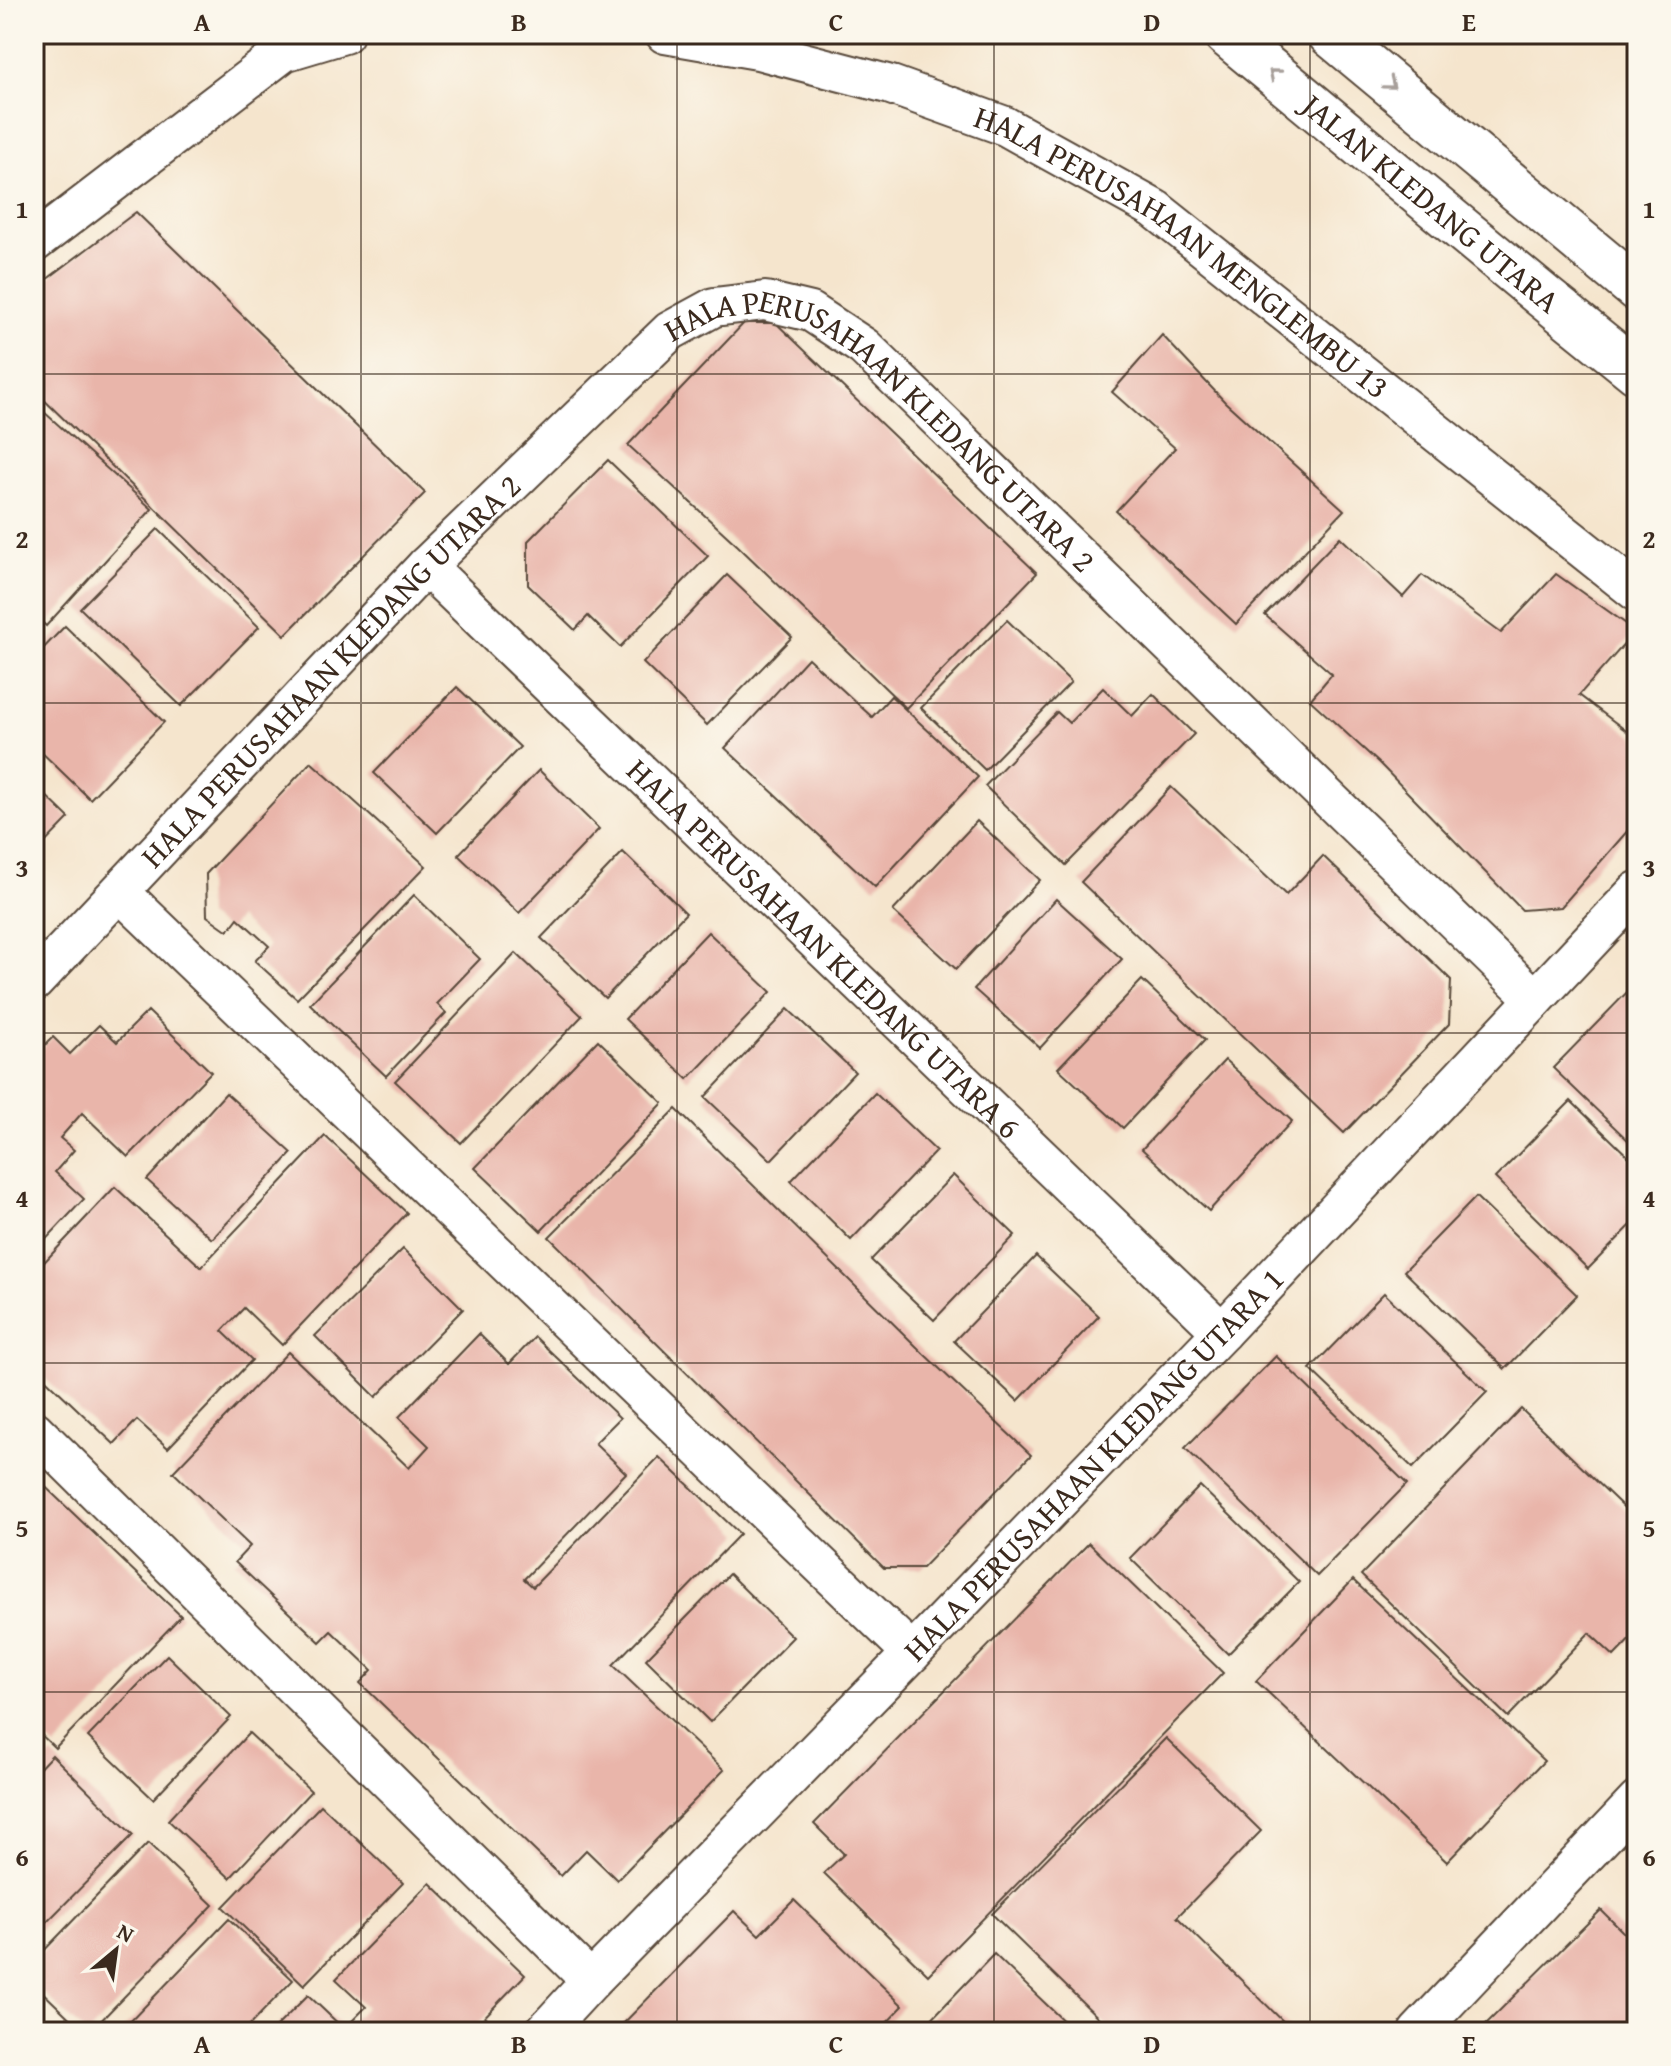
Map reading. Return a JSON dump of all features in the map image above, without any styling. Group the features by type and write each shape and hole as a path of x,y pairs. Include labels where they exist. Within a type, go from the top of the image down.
{"main road":[{"name":"JALAN KLEDANG UTARA","path":"1226,34 1637,372"},
{"name":"JALAN KLEDANG UTARA","path":"1330,34 1637,289"},
{"path":"1428,115 1500,155 1587,214 1637,253"}],"street":[{"path":"34,243 284,52 344,34"},
{"name":"HALA PERUSAHAAN MENGLEMBU 13","path":"665,34 758,50 906,90 1005,126 1155,209 1637,592"},
{"name":"HALA PERUSAHAAN KLEDANG UTARA 2","path":"34,982 426,566 670,331 714,307 765,301 811,312 864,347 1535,999"},
{"name":"HALA PERUSAHAAN KLEDANG UTARA 6","path":"426,566 1222,1332"},
{"name":"HALA PERUSAHAAN KLEDANG UTARA 1","path":"544,2032 1222,1332 1637,891"},
{"path":"120,892 912,1653"},
{"path":"34,1430 591,1981"},
{"path":"1418,2032 1637,1801"}],"building":[{"path":"136,212 425,493 285,635 34,390 34,289"},
{"path":"744,323 776,323 1037,573 906,708 628,445"},
{"path":"1162,335 1225,402 1344,510 1236,624 1116,511 1175,448 1112,392"},
{"path":"34,403 152,509 46,626 34,615"},
{"path":"608,460 708,556 620,647 588,616 575,630 528,585 528,541"},
{"path":"158,529 259,627 181,706 80,608"},
{"path":"1340,537 1403,597 1422,575 1501,633 1556,574 1636,631 1579,695 1637,739 1637,820 1561,907 1522,910 1379,763 1310,700 1332,674 1265,615"},
{"path":"727,575 792,637 707,725 643,663"},
{"path":"1007,620 1071,682 985,770 921,708"},
{"path":"65,626 164,722 90,799 34,745 34,658"},
{"path":"808,658 872,717 891,696 978,777 875,887 725,748"},
{"path":"457,687 520,747 437,833 374,773"},
{"path":"1103,688 1132,716 1153,694 1194,734 1066,865 985,786 1057,712 1069,723"},
{"path":"311,762 426,866 297,999 255,961 269,946 238,918 228,931 207,916 206,874"},
{"path":"539,770 599,829 519,913 458,855"},
{"path":"34,784 69,818 34,854"},
{"path":"1171,787 1286,895 1323,856 1451,980 1449,1024 1344,1133 1081,882"},
{"path":"977,821 1040,880 956,969 893,911"},
{"path":"623,852 686,913 605,998 541,938"},
{"path":"414,895 480,959 437,1004 446,1013 386,1076 310,1004"},
{"path":"1056,899 1122,959 1040,1048 974,989"},
{"path":"708,932 771,992 688,1079 625,1019"},
{"path":"516,953 582,1016 461,1143 395,1081"},
{"path":"1142,980 1205,1040 1123,1128 1058,1068"},
{"path":"1637,982 1637,1149 1553,1068"},
{"path":"788,1009 855,1072 771,1160 705,1097"},
{"path":"148,1011 211,1072 128,1157 82,1113 60,1138 74,1150 55,1172 84,1199 34,1252 34,1056 53,1037 70,1054 99,1025 117,1042"},
{"path":"598,1040 663,1103 541,1231 475,1168"},
{"path":"1225,1060 1292,1121 1209,1211 1142,1149"},
{"path":"226,1093 292,1153 212,1239 147,1180"},
{"path":"875,1093 936,1151 851,1240 791,1181"},
{"path":"1571,1101 1637,1165 1637,1219 1588,1269 1495,1178"},
{"path":"676,1109 1031,1455 922,1568 884,1568 549,1237"},
{"path":"325,1136 407,1213 282,1345 244,1308 222,1331 252,1360 168,1448 137,1420 114,1444 34,1368 34,1273 115,1187 201,1267"},
{"path":"953,1175 1015,1235 934,1320 871,1260"},
{"path":"1476,1197 1577,1295 1505,1369 1404,1271"},
{"path":"403,1249 463,1309 376,1397 315,1336"},
{"path":"1036,1256 1099,1316 1018,1401 954,1341"},
{"path":"1384,1293 1487,1392 1413,1468 1310,1369"},
{"path":"479,1334 509,1364 535,1337 620,1418 595,1443 626,1473 524,1579 533,1587 659,1457 740,1534 613,1665 724,1770 617,1880 586,1850 561,1876 360,1683 372,1670 331,1631 320,1642 235,1562 250,1546 173,1472 288,1352 409,1468 429,1446 399,1417"},
{"path":"1276,1356 1407,1484 1317,1576 1185,1448"},
{"path":"1521,1409 1637,1520 1637,1632 1614,1656 1589,1633 1508,1717 1361,1575"},
{"path":"34,1476 181,1616 55,1748 34,1728"},
{"path":"1200,1486 1299,1582 1228,1654 1130,1558"},
{"path":"1089,1543 1223,1673 928,1975 824,1873 844,1854 814,1824"},
{"path":"729,1574 793,1637 710,1722 646,1659"},
{"path":"1353,1580 1544,1761 1447,1862 1256,1681"},
{"path":"167,1655 231,1717 153,1799 88,1737"},
{"path":"249,1733 311,1791 230,1878 168,1820"},
{"path":"1166,1738 1261,1831 1177,1917 1294,2032 1113,2032 992,1914"},
{"path":"52,1755 133,1835 34,1935 34,1774"},
{"path":"321,1805 403,1883 304,1985 223,1907"},
{"path":"148,1843 213,1905 90,2032 84,2032 34,1984 34,1961"},
{"path":"430,1883 525,1975 470,2032 271,2032 308,1995 344,2029 366,2007 336,1979"},
{"path":"794,1900 903,2006 878,2032 615,2032 734,1911 759,1935"},
{"path":"1601,1910 1637,1946 1637,2032 1478,2032"},
{"path":"229,1919 293,1980 243,2032 128,2032 124,2028"},
{"path":"994,1954 1075,2032 919,2032"}]}
